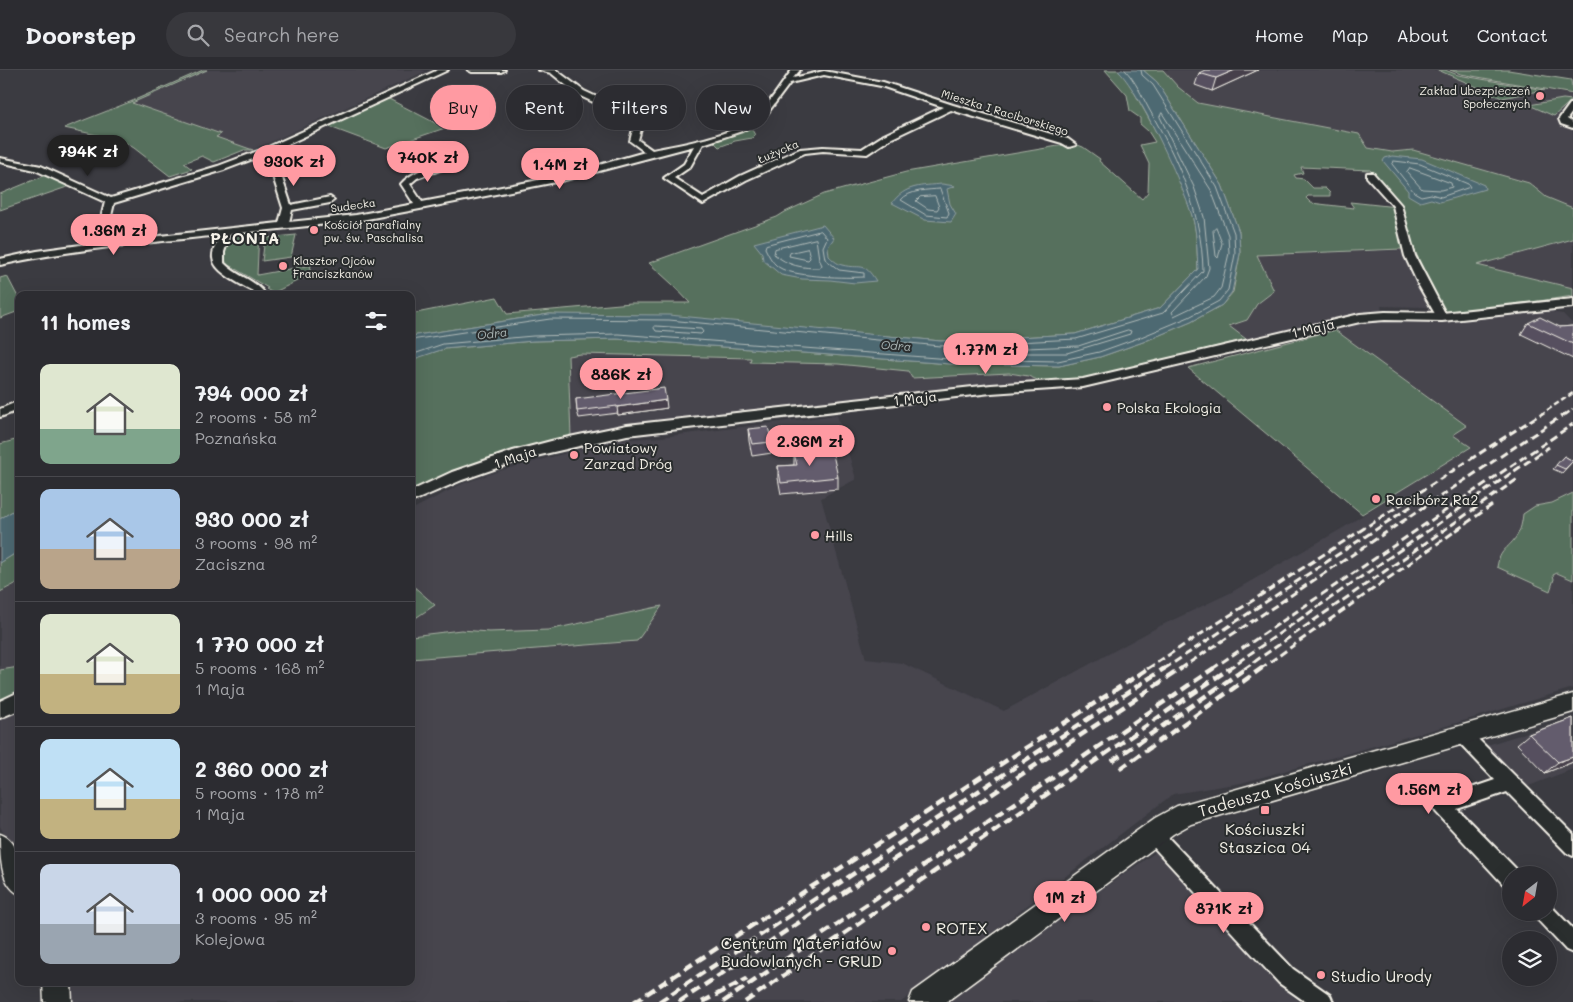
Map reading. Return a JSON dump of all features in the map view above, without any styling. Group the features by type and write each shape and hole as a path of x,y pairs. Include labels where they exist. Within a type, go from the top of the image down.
{"main road":[{"name":"Tadeusza Kościuszki","path":"923,1002 1164,826 1193,812 1573,703"},
{"path":"0,846 15,874"},
{"path":"57,986 58,1002"}],"street":[{"path":"0,160 38,168 110,202 221,168 269,150 444,70"},
{"path":"472,70 500,70"},
{"path":"542,70 553,71 581,93 634,118 637,129 634,141 651,153"},
{"name":"Sudecka","path":"0,262 37,254 99,245 356,218 561,178 651,153 698,143 739,129 760,117 796,70"},
{"name":"Mieszka I Raciborskiego","path":"786,82 824,73 882,84 950,107 1057,138 1072,145"},
{"path":"1573,106 1563,119 1564,122 1573,126"},
{"name":"Łużycka","path":"698,143 694,155 680,174 668,178 703,201 743,178 803,151 823,149 864,152 887,137 950,107"},
{"path":"269,150 288,208 283,226"},
{"path":"420,206 405,184 414,176 448,164"},
{"path":"1370,175 1397,204 1410,256 1442,317"},
{"path":"288,208 330,200"},
{"path":"99,245 110,202"},
{"path":"226,232 219,251 218,259 221,266 258,291"},
{"name":"1 Maja","path":"415,495 458,476 518,455 627,430 991,389 1083,383 1360,318 1385,316 1442,317 1573,303"},
{"path":"0,413 15,407"},
{"path":"0,710 15,702"},
{"path":"1462,734 1573,847"},
{"path":"1502,869 1442,806 1510,783"},
{"path":"1153,834 1286,976 1323,1002"},
{"path":"1553,921 1573,942"}],"shaded area":[{"path":"207,70 426,71 253,150 215,137 221,134 132,103"},
{"path":"1163,70 1439,70 1502,97 1545,90 1572,95 1573,102 1560,115 1559,122 1573,129 1573,208 1546,197 1529,183 1413,150 1392,152 1367,148 1359,134 1198,103 1178,87"},
{"path":"1573,239 1573,288 1476,265 1520,254"},
{"path":"1401,250 1428,307 1381,306 1382,312 1341,317 1246,339 1229,326 1247,320 1257,304 1274,291 1256,255"},
{"path":"1551,310 1555,313 1563,314 1573,324 1573,688 1446,726 1241,783 1173,794 901,1002 64,1002 63,986 415,986 415,508 462,484 499,471 615,440 662,437 837,415 856,479 821,498 866,659 902,663 1004,711 1158,627 1230,593 1343,528 1469,447 1452,435 1467,426 1335,330 1371,321 1447,321"},
{"path":"580,354 751,358 751,362 838,364 908,371 912,378 1009,373 1028,376 1040,381 955,388 761,409 571,437 568,356"},
{"path":"15,585 15,694 0,702 0,593"},
{"path":"15,712 15,855 0,826 0,720"},
{"path":"1573,718 1573,769 1526,787 1484,746"},
{"path":"1156,852 1281,987 1300,1002 946,1002 1012,952"}],"green space":[{"path":"203,70 207,70 132,103 221,134 216,137 253,150 244,150 214,162 202,156 184,163 192,169 170,176 121,140 64,128 130,102"},
{"path":"1105,70 1117,70 1125,76 1154,128 1187,200 1196,237 1198,269 1160,308 1075,334 941,341 766,325 549,314 415,335 415,313 497,297 507,314 631,303 690,303 649,263 777,217 824,194 906,172 1064,145 1067,141 1083,147 1100,159 1099,161 1142,199 1148,192 1149,164 1140,145 1155,142 1148,131 1140,124 1140,118 1130,111 1127,95"},
{"path":"1143,70 1163,70 1178,87 1198,103 1359,134 1368,148 1392,152 1413,150 1529,183 1546,197 1573,208 1573,239 1477,265 1573,288 1573,296 1451,314 1443,311 1415,251 1401,249 1257,255 1274,291 1257,304 1247,320 1229,326 1246,339 1090,378 1040,381 1028,376 1009,373 912,378 908,371 838,364 750,362 751,358 580,354 568,356 571,437 415,492 415,358 444,349 533,341 617,339 950,364 1059,366 1100,357 1143,342 1191,322 1222,305 1233,292 1240,254 1239,232 1222,185 1157,82","holes":["1301,167 1370,170 1383,185 1397,207 1350,202 1354,208 1311,203 1306,198 1308,196 1330,196 1330,193 1325,188 1313,188 1304,179 1296,178 1294,175 1303,173"]},
{"path":"1438,70 1445,70 1458,75 1545,90 1502,98"},
{"path":"1450,70 1508,70 1571,80 1573,94 1461,74"},
{"path":"387,98 430,120 430,130 439,130 386,148 327,126"},
{"path":"1563,99 1572,100 1554,116 1529,105"},
{"path":"746,130 752,130 755,135 752,138 735,141 719,147 714,142"},
{"path":"46,175 70,186 0,210 0,194"},
{"path":"259,231 257,275 311,265 309,275 277,291 270,291 266,289 268,288 227,264 223,255 231,235"},
{"path":"296,235 291,257 262,261 265,238"},
{"path":"7,276 15,291 15,312 0,318 0,278"},
{"path":"1335,330 1467,426 1453,435 1471,447 1362,514 1188,368"},
{"path":"15,440 15,510 0,519 0,444"},
{"path":"1573,493 1573,580 1557,573 1553,575 1554,579 1550,591 1497,567 1502,553 1519,532 1523,514 1535,506 1552,503"},
{"path":"15,554 15,584 0,592 0,563"},
{"path":"415,588 435,605 415,618"},
{"path":"662,606 637,641 415,659 415,636 461,630 489,632 548,630"},
{"path":"15,668 15,694 0,701 0,670"}],"water":[{"name":"Odra","path":"1117,70 1143,70 1157,82 1222,185 1239,232 1240,254 1232,292 1222,305 1191,322 1143,342 1100,357 1059,366 950,364 617,339 533,341 444,349 415,359 415,335 549,314 669,315 941,341 1075,334 1160,308 1198,269 1197,244 1193,219 1181,186 1160,140 1137,96"},
{"path":"1392,156 1422,159 1484,185 1485,189 1440,202 1431,199 1420,202 1408,195 1408,191 1383,161 1385,158"},
{"path":"942,184 955,186 947,189 950,204 956,214 951,222 925,220 892,203 897,197 908,190 920,186"},
{"path":"823,225 834,238 828,247 829,256 840,264 865,268 876,281 855,283 802,279 781,275 763,260 762,253 754,243"},
{"path":"15,510 15,554 0,563 0,519"}],"building":[{"path":"1205,70 1235,70 1216,78 1199,73"},
{"path":"1540,317 1560,327 1573,326 1573,344 1528,323"},
{"path":"664,388 666,400 577,411 576,399"},
{"path":"768,427 772,442 752,444 748,429"},
{"path":"832,450 838,477 781,483 778,466 797,465 794,453"},
{"path":"1564,456 1573,461 1565,469 1556,465"},
{"path":"1573,718 1573,757 1558,762 1529,734"}],"railway":[{"path":"1540,415 1573,393"},
{"path":"1565,415 1573,409"},
{"path":"1147,669 1542,413"},
{"path":"1180,669 1566,413"},
{"path":"1212,669 1573,424"},
{"path":"1228,669 1549,447"},
{"path":"1244,669 1519,478"},
{"path":"1260,669 1495,503"},
{"path":"1164,669 1413,505"},
{"path":"634,1002 1149,668"},
{"path":"659,1002 1165,668"},
{"path":"679,1002 1182,668"},
{"path":"723,1002 1214,668"},
{"path":"745,1002 1230,668"},
{"path":"1112,761 1246,668"},
{"path":"1120,769 1262,668"},
{"path":"702,1002 747,979"}],"place":[{"name":"Zakład Ubezpieczeń Społecznych","path":"1540,96"},
{"name":"Kościół parafialny pw. św. Paschalisa","path":"314,230"},
{"name":"Klasztor Ojców Franciszkanów","path":"283,266"},
{"name":"Polska Ekologia","path":"1107,407"},
{"name":"Powiatowy Zarząd Dróg","path":"574,455"},
{"name":"Racibórz Ra2","path":"1376,499"},
{"name":"Hills","path":"815,535"},
{"name":"Kościuszki Staszica 04","path":"1265,810"},
{"name":"ROTEX","path":"926,927"},
{"name":"Centrum Materiałów Budowlanych - GRUD","path":"892,951"},
{"name":"Studio Urody","path":"1321,975"}],"district":[{"name":"PŁONIA","path":"245,237"}]}
